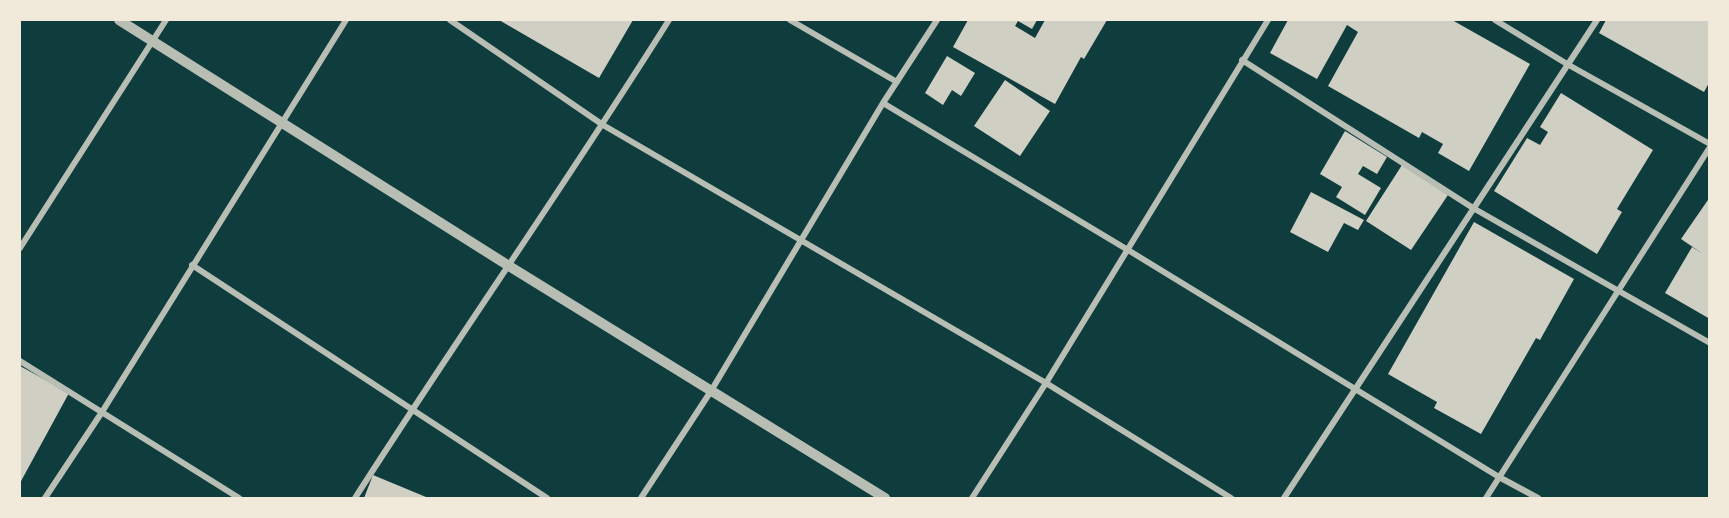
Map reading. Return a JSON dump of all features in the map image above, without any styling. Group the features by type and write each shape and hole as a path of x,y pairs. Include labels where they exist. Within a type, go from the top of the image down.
{"street":[{"path":"119,20 509,266 885,498"},
{"path":"20,248 166,20"},
{"path":"45,498 102,412 346,20"},
{"path":"450,20 603,125 1046,383 1231,498"},
{"path":"355,498 603,125 669,20"},
{"path":"790,20 897,82"},
{"path":"641,498 711,391 883,103 937,20"},
{"path":"972,498 1046,383 1268,20"},
{"path":"1486,498 1710,146 1495,20"},
{"path":"1284,498 1597,20"},
{"path":"1242,60 1473,208 1710,343"},
{"path":"883,103 1499,477 1538,498"},
{"path":"192,265 411,411 547,498"},
{"path":"20,361 239,498"}],"building":[{"path":"499,20 633,20 599,78"},
{"path":"968,20 1037,20 1032,29 1018,21 1015,26 1035,38 1045,20 1107,20 1084,59 1081,57 1055,104 953,47"},
{"path":"1288,20 1452,20 1530,64 1469,171 1438,153 1443,144 1422,132 1419,138 1328,86 1358,32 1347,25 1317,79 1270,53"},
{"path":"1606,20 1710,20 1710,81 1704,92 1599,33"},
{"path":"947,56 975,73 961,96 952,90 943,105 925,93"},
{"path":"1005,80 1050,111 1020,156 974,126"},
{"path":"1561,93 1653,150 1617,209 1622,212 1597,254 1494,191 1527,138 1540,145 1548,132 1540,127"},
{"path":"1345,131 1387,157 1377,174 1363,166 1358,174 1381,188 1365,215 1336,197 1342,187 1320,174"},
{"path":"1402,165 1448,195 1411,250 1366,221"},
{"path":"1311,192 1364,220 1358,230 1344,223 1328,252 1290,232"},
{"path":"1710,197 1710,319 1665,293 1692,247 1703,254 1681,239"},
{"path":"1474,222 1574,279 1540,340 1536,338 1481,434 1434,408 1437,402 1388,374"},
{"path":"20,366 69,393 20,483"},
{"path":"373,475 426,497 364,498"}]}
